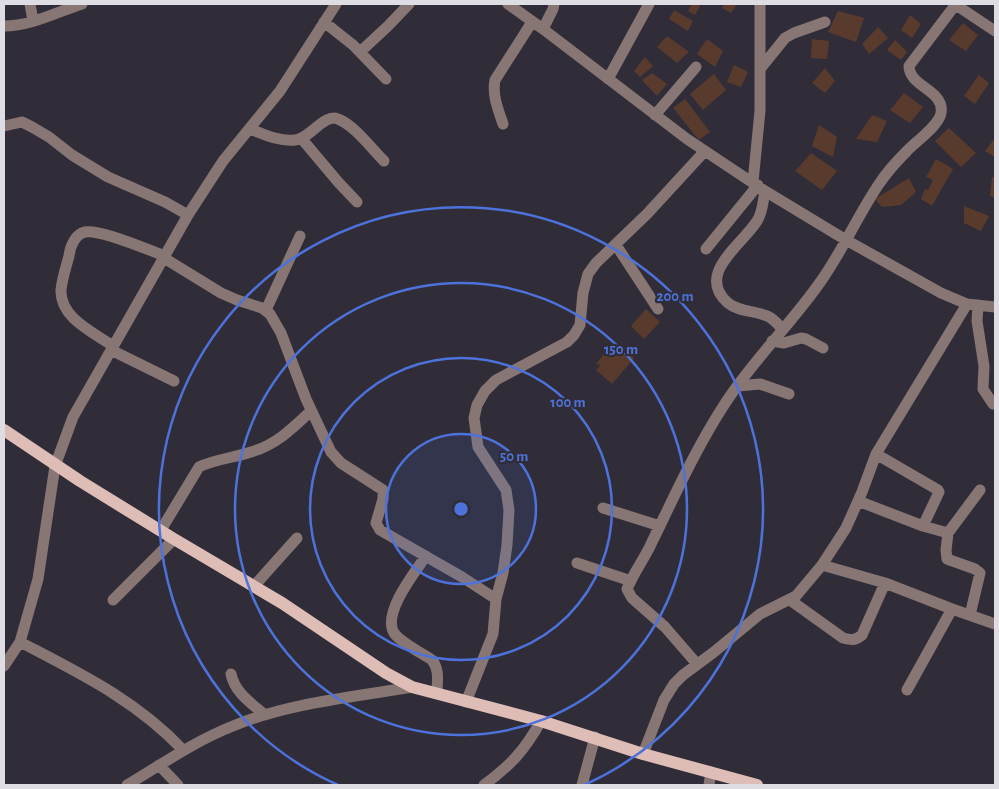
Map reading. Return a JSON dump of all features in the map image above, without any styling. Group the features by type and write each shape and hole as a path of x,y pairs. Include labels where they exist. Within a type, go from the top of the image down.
{"main road":[{"path":"4,430 55,466 254,586 386,673 412,687 595,737 710,779 758,785"}],"street":[{"path":"30,4 33,21"},
{"path":"4,26 16,26 82,4"},
{"path":"4,666 20,642 38,579 55,466 73,417 188,215 223,161 280,91 336,4"},
{"path":"360,52 409,4"},
{"path":"543,28 554,4"},
{"path":"608,79 650,4"},
{"path":"760,4 757,221 727,256 719,269 716,286 721,295 730,304 740,309 766,316 782,329"},
{"path":"511,5 704,152 758,186 846,240 941,293 973,304 995,307"},
{"path":"697,664 665,627 632,598 627,589 649,550 706,436 726,402 772,341 805,304 824,277 871,195 888,171 938,121 941,114 941,103 912,76 909,66 962,6 995,31"},
{"path":"324,22 360,52 386,79"},
{"path":"503,124 493,89 495,80 532,22"},
{"path":"760,69 784,38 825,22"},
{"path":"655,115 696,67"},
{"path":"4,117 22,122 49,137 72,155 108,177 165,202 188,215"},
{"path":"250,129 282,139 295,140 312,132 325,120 332,117 350,126 384,160"},
{"path":"4,126 22,122"},
{"path":"301,138 338,183 357,202"},
{"path":"466,702 493,634 496,599 503,573 509,510 506,490 478,446 474,418 477,404 485,390 496,380 567,342 574,335 580,325 583,293 588,274 596,263 616,245 704,152"},
{"path":"706,249 758,186"},
{"path":"174,381 112,348 68,313 63,303 61,289 70,250 76,238 84,232 99,233 164,257 220,293 266,310 281,333 311,411 331,452 341,463 383,490 383,499 376,523 380,530 462,577 496,599"},
{"path":"266,310 300,236"},
{"path":"616,245 658,309"},
{"path":"973,304 984,366 983,389 992,404"},
{"path":"643,754 664,700 674,684 760,614 790,600 814,577 846,528 876,454 973,304"},
{"path":"772,341 784,343 806,338 823,348"},
{"path":"738,386 760,384 789,394"},
{"path":"161,530 199,467 207,463 254,452 272,444 311,411"},
{"path":"876,454 938,490 935,503 923,526"},
{"path":"970,615 980,573 975,569 947,558 946,550 948,533 980,490"},
{"path":"858,501 923,526 948,533"},
{"path":"603,508 660,526"},
{"path":"254,586 297,538"},
{"path":"113,600 174,539"},
{"path":"426,556 400,593 391,624 395,633 436,665 438,669 437,693"},
{"path":"577,563 631,581"},
{"path":"822,565 885,583 952,610 995,624"},
{"path":"790,600 843,638 858,639 862,635 885,583"},
{"path":"907,690 952,610"},
{"path":"20,642 120,697 155,722 183,750"},
{"path":"231,674 233,683 238,691 265,715"},
{"path":"126,785 183,750 233,726 265,715 412,687"},
{"path":"484,785 519,756 541,721"},
{"path":"582,785 595,737"},
{"path":"159,765 178,785"}],"building":[{"path":"692,4 701,4 695,15 688,11"},
{"path":"724,4 737,4 731,13 722,8"},
{"path":"674,10 693,21 688,31 669,19"},
{"path":"838,11 864,18 856,42 828,32"},
{"path":"910,15 921,24 912,38 901,30"},
{"path":"963,23 978,35 966,51 949,40"},
{"path":"878,27 888,38 869,54 862,44"},
{"path":"667,36 689,52 677,63 657,47"},
{"path":"707,39 723,51 715,67 697,54"},
{"path":"812,39 829,41 827,59 811,58"},
{"path":"895,40 907,52 901,60 887,50"},
{"path":"645,57 653,66 640,77 634,71"},
{"path":"734,65 748,72 741,87 727,82"},
{"path":"825,68 835,81 825,93 812,83"},
{"path":"652,73 667,84 657,96 642,80"},
{"path":"714,74 726,90 703,110 690,94"},
{"path":"979,75 989,83 975,104 964,96"},
{"path":"904,93 923,107 910,123 890,110"},
{"path":"685,99 710,132 699,140 673,108"},
{"path":"872,115 887,121 877,142 856,139"},
{"path":"819,125 837,137 833,157 812,146"},
{"path":"949,128 976,153 961,167 935,141"},
{"path":"995,138 995,157 985,151"},
{"path":"811,153 837,171 822,190 795,171"},
{"path":"936,159 953,169 932,206 921,199 925,189 928,190 933,180 926,177"},
{"path":"992,177 995,178 995,198 990,196"},
{"path":"909,178 916,192 901,205 882,207 875,199"},
{"path":"964,206 989,216 981,231 964,223"},
{"path":"646,309 660,322 644,339 631,326"},
{"path":"618,345 634,358 612,384 596,370 601,365 596,364 605,353 609,356"}]}
